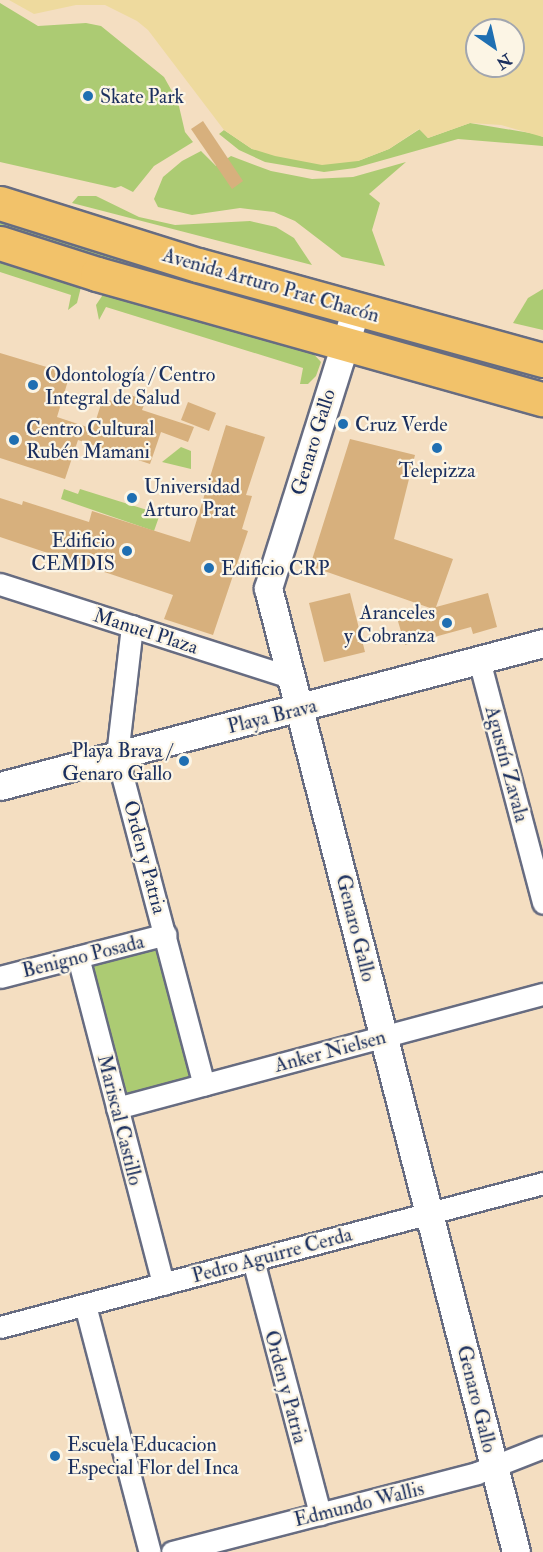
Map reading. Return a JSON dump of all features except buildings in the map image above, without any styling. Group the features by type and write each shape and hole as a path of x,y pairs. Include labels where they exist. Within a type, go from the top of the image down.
{"main road":[{"name":"Avenida Arturo Prat Chacón","path":"0,203 198,265 543,360"},
{"name":"Avenida Arturo Prat Chacón","path":"0,243 344,345 543,399"}],"street":[{"name":"Genaro Gallo","path":"356,309 268,588 516,1552"},
{"name":"Manuel Plaza","path":"0,584 292,678"},
{"name":"Orden y Patria","path":"132,626 117,756 166,934 204,1085"},
{"name":"Playa Brava","path":"0,786 300,709 543,643"},
{"name":"Agustín Zavala","path":"479,660 535,838 543,903"},
{"name":"Benigno Posada","path":"0,977 166,934"},
{"name":"Mariscal Castillo","path":"78,957 162,1284"},
{"name":"Anker Nielsen","path":"117,1108 543,994"},
{"name":"Pedro Aguirre Cerda","path":"0,1327 543,1183"},
{"name":"Orden y Patria","path":"253,1260 320,1514"},
{"path":"85,1305 150,1552"},
{"name":"Edmundo Wallis","path":"172,1552 494,1466 543,1447"}],"green space":[{"name":"Skate Park","path":"0,3 38,26 86,23 101,26 164,77 178,102 185,132 193,142 154,166 133,192 121,186 115,188 0,162"},
{"path":"470,123 536,134 543,137 543,146 458,139 355,168 324,172 265,162 239,150 219,134 224,130 252,149 358,161 389,149 420,129 428,138"},
{"path":"201,151 216,166 231,156 271,171 312,179 353,177 406,162 369,194 380,203 372,230 385,266 342,257 295,221 274,212 240,208 192,215 158,207 154,199 163,177 182,161"},
{"path":"78,196 96,196 139,217 175,225 250,221 276,227 294,238 312,265 72,203"},
{"path":"0,211 302,310 302,320 0,230"},
{"path":"0,252 83,279 77,303 68,310 71,295 0,272"},
{"path":"543,289 543,330 513,323 528,298"},
{"path":"106,290 308,348 321,362 316,376 308,384 300,384 303,368 106,307 99,320 96,305"},
{"path":"364,324 516,364 526,380 359,340"},
{"path":"181,447 191,451 191,469 162,462"},
{"path":"64,489 78,494 80,489 160,514 154,531 61,499"},
{"path":"161,948 196,1080 125,1099 90,967"}],"sand":[{"path":"9,0 543,0 543,137 501,125 470,123 428,138 419,129 389,149 358,161 322,165 275,156 252,149 224,130 148,30 137,21 105,5 76,5 34,14"}],"place":[{"name":"Skate Park","path":"88,96"},
{"name":"Odontología / Centro Integral de Salud","path":"33,385"},
{"name":"Cruz Verde","path":"343,424"},
{"name":"Centro Cultural Rubén Mamani","path":"14,440"},
{"name":"Telepizza","path":"437,448"},
{"name":"Universidad Arturo Prat","path":"132,498"},
{"name":"Edificio CEMDIS","path":"127,551"},
{"name":"Edificio CRP","path":"209,568"},
{"name":"Aranceles y Cobranza","path":"447,623"},
{"name":"Playa Brava / Genaro Gallo","path":"184,761"},
{"name":"Escuela Educacion Especial Flor del Inca","path":"55,1456"}]}
